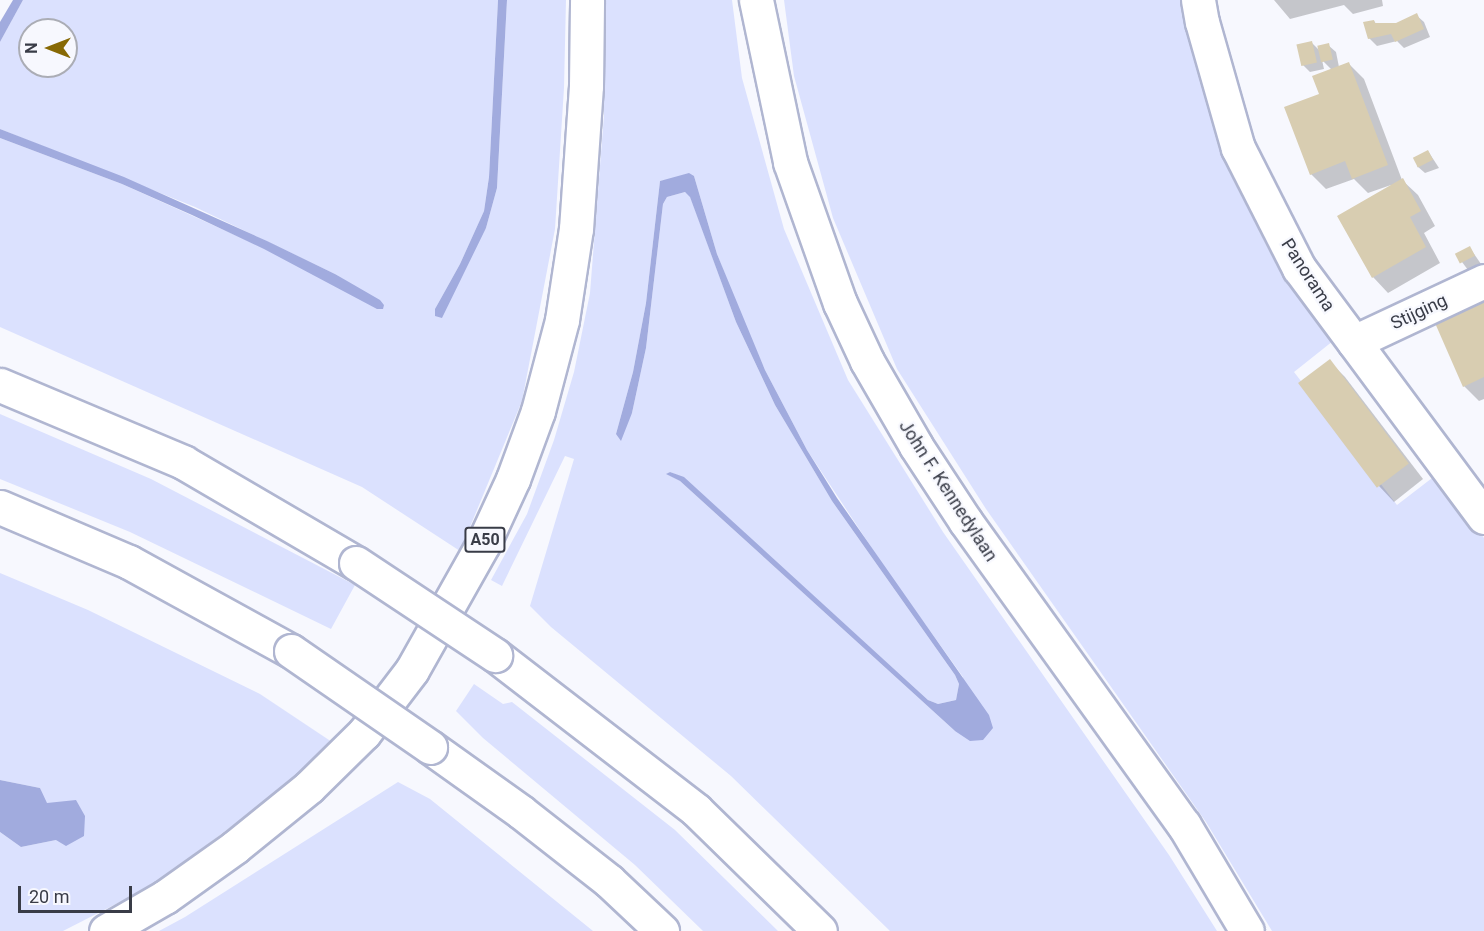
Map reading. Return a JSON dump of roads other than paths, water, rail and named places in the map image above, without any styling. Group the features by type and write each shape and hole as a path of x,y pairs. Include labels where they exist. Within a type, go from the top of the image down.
{"main road":[{"name":"A50","path":"106,931 165,897 236,848 309,788 364,733 412,670 483,544 513,479 534,421 562,320 576,229 586,86 587,0"},
{"name":"John F. Kennedylaan","path":"756,0 789,162 840,303 867,361 916,446 966,522 1184,825 1247,931"},
{"name":"Panorama","path":"1198,0 1202,22 1238,148 1299,268 1484,517"},
{"name":"Stijging","path":"1354,342 1484,281"},
{"path":"0,385 183,462 356,563 495,655 696,810 820,931"},
{"path":"0,507 129,562 291,651 521,812 609,881 662,931"}],"water":[{"path":"13,0 23,0 0,42 0,22"},
{"path":"498,0 507,0 497,188 486,228 442,318 435,316 435,309 460,264 484,211 489,177"},
{"path":"0,129 124,177 267,241 335,274 380,300 384,305 383,309 377,309 264,249 192,215 122,184 0,138"},
{"path":"689,173 694,176 717,254 765,370 807,450 837,498 989,715 993,728 983,740 970,741 955,731 680,481 666,474 670,472 684,477 928,700 938,704 956,700 959,684 955,675 832,501 775,405 736,322 690,197 685,192 667,197 663,204 646,348 632,413 621,441 616,434 633,372 646,303 660,181"},
{"path":"0,780 40,788 47,803 76,800 85,816 84,836 66,846 56,840 21,847 0,832"}]}
